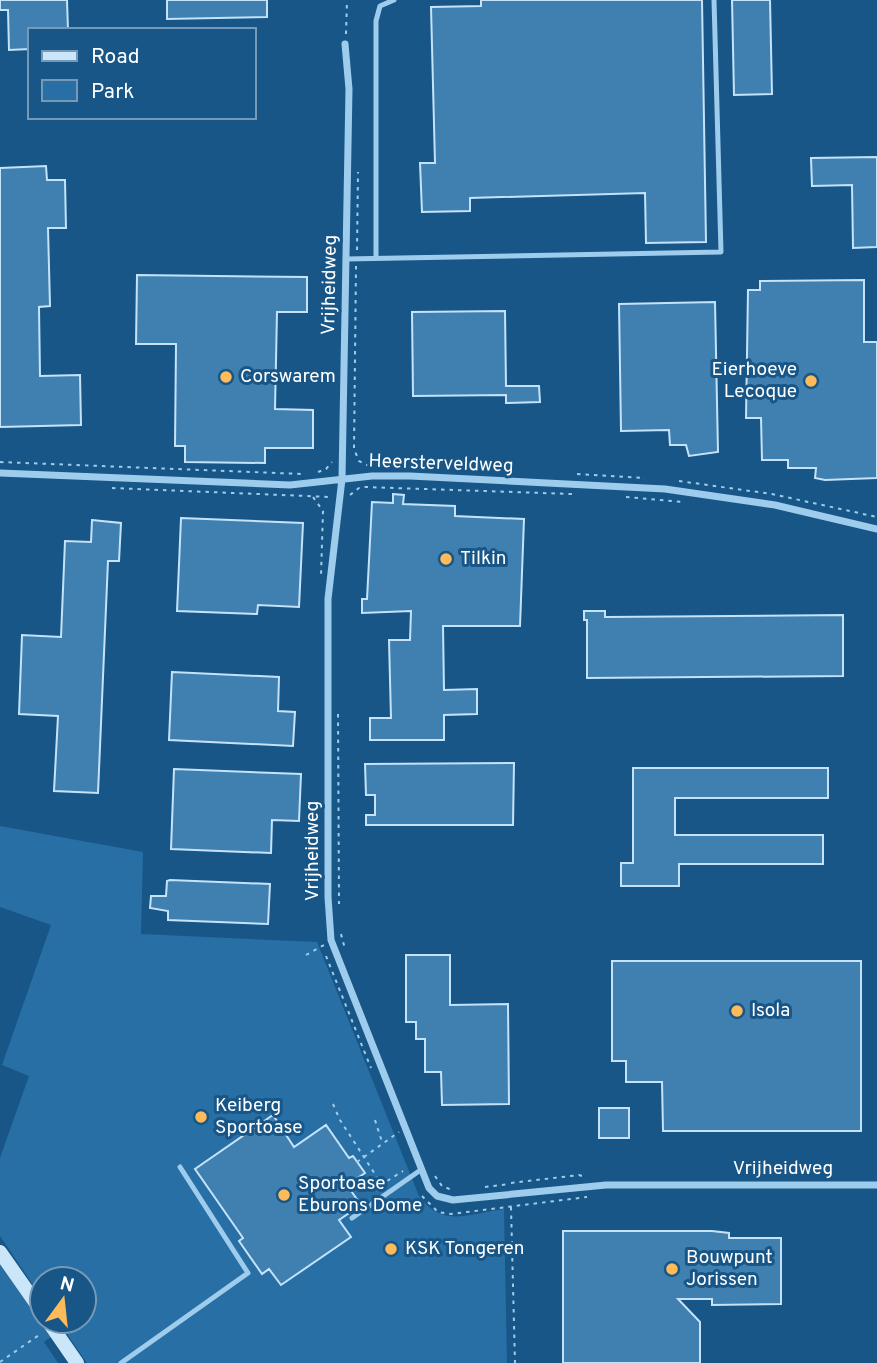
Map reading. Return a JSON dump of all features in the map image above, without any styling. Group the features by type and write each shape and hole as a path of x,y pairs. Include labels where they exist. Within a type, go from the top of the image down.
{"main road":[{"path":"0,1252 28,1292"},
{"path":"58,1335 77,1363"}],"street":[{"name":"Vrijheidweg","path":"345,44 349,89 342,479 328,599 328,897 331,940 429,1188 437,1196 453,1200 606,1185 877,1185"},
{"name":"Heersterveldweg","path":"0,473 290,485 410,476 665,489 775,505 877,528"}],"lane":[{"path":"376,258 376,21 380,6 394,0"},
{"path":"346,259 720,252 714,0"},
{"path":"121,1363 248,1273 180,1167"},
{"path":"352,1218 422,1169"}],"path":[{"path":"345,44 347,0"},
{"path":"358,163 354,449 359,461 372,466"},
{"path":"0,462 307,474 326,470 334,456"},
{"path":"307,496 349,497 359,488 365,487 579,495"},
{"path":"313,497 323,511 320,580"},
{"path":"619,497 685,502"},
{"path":"338,704 339,905"},
{"path":"340,933 347,954"},
{"path":"322,937 328,966 372,1071"},
{"path":"333,1104 382,1185"},
{"path":"375,1120 383,1143"},
{"path":"357,1162 405,1128"},
{"path":"398,1133 402,1143"},
{"path":"433,1173 442,1186 453,1190"},
{"path":"480,1188 579,1175 606,1185"},
{"path":"510,1183 511,1194"},
{"path":"422,1195 438,1212 450,1214 585,1197 606,1185"},
{"path":"511,1206 515,1363"},
{"path":"0,1362 36,1335"}],"green space":[{"name":"Keiberg Sportoase","path":"0,826 143,852 141,934 317,942 419,1196 428,1206 447,1215 467,1216 504,1209 507,1363 87,1363 68,1335 98,1335 98,1265 28,1265 28,1277 0,1236 0,1158 29,1076 2,1065 51,925 0,907"},
{"path":"0,1264 28,1304 28,1335 50,1335 51,1337 44,1342 58,1363 0,1363"}],"building":[{"path":"0,0 67,0 68,28 28,28 28,49 9,50 8,10 0,10"},
{"path":"167,0 267,0 267,17 167,19"},
{"path":"481,0 702,0 706,242 646,243 645,193 470,198 470,211 422,212 420,163 435,163 431,7 481,6"},
{"path":"732,0 770,0 772,94 734,95"},
{"path":"877,157 877,247 853,248 852,185 812,186 811,158"},
{"path":"46,166 47,180 65,180 66,228 48,228 50,306 39,307 40,376 80,375 81,425 0,427 0,168"},
{"name":"Corswarem","path":"137,275 307,277 307,312 277,312 275,409 313,410 313,448 265,448 265,463 185,462 185,446 175,446 176,344 136,344"},
{"name":"Eierhoeve Lecoque","path":"864,280 864,342 877,342 877,478 825,480 815,478 816,468 788,468 788,460 762,460 761,418 746,418 748,290 760,290 760,281"},
{"path":"715,302 718,452 689,456 686,445 670,445 669,430 621,431 619,304"},
{"path":"505,311 506,386 539,386 540,402 506,403 506,395 413,396 412,312"},
{"name":"Tilkin","path":"393,494 404,495 403,504 455,506 455,516 524,519 520,626 443,626 444,690 477,689 477,714 444,715 444,740 370,740 370,718 391,718 389,640 410,640 411,611 362,613 362,599 367,599 372,502 393,503"},
{"path":"181,518 303,523 299,607 258,605 257,614 177,611"},
{"path":"92,520 121,523 119,561 108,561 98,793 54,791 58,716 19,714 22,635 61,637 65,541 91,542"},
{"path":"584,611 605,611 605,617 843,615 843,676 587,678 587,620 584,620"},
{"path":"172,672 279,677 278,711 295,712 293,746 169,740"},
{"path":"514,763 513,825 366,825 366,815 375,815 375,795 366,795 365,764"},
{"path":"633,768 828,768 828,798 675,798 675,835 823,835 823,864 679,864 679,886 621,886 621,863 633,863"},
{"path":"174,769 301,774 299,821 272,820 271,853 171,849"},
{"path":"167,881 270,884 268,924 168,920 168,911 150,908 151,896 166,896"},
{"path":"406,955 450,955 450,1005 508,1004 509,1104 442,1105 441,1072 425,1072 425,1039 416,1039 416,1022 406,1022"},
{"name":"Isola","path":"612,961 861,961 861,1131 663,1131 662,1082 626,1082 626,1061 612,1061"},
{"path":"599,1108 629,1108 629,1138 599,1138"},
{"name":"Sportoase Eburons Dome","path":"273,1115 294,1147 326,1125 349,1158 353,1156 365,1173 347,1185 361,1205 339,1220 351,1237 281,1285 269,1269 262,1274 239,1241 243,1238 195,1169"},
{"name":"Bouwpunt Jorissen","path":"563,1231 712,1231 729,1233 729,1238 781,1238 781,1304 712,1305 712,1299 678,1299 700,1322 700,1363 563,1363"}],"place":[{"name":"Corswarem","path":"226,377"},
{"name":"Eierhoeve Lecoque","path":"811,381"},
{"name":"Tilkin","path":"446,559"},
{"name":"Isola","path":"737,1011"},
{"name":"Keiberg Sportoase","path":"201,1117"},
{"name":"Sportoase Eburons Dome","path":"284,1195"},
{"name":"KSK Tongeren","path":"391,1249"},
{"name":"Bouwpunt Jorissen","path":"672,1269"}]}
